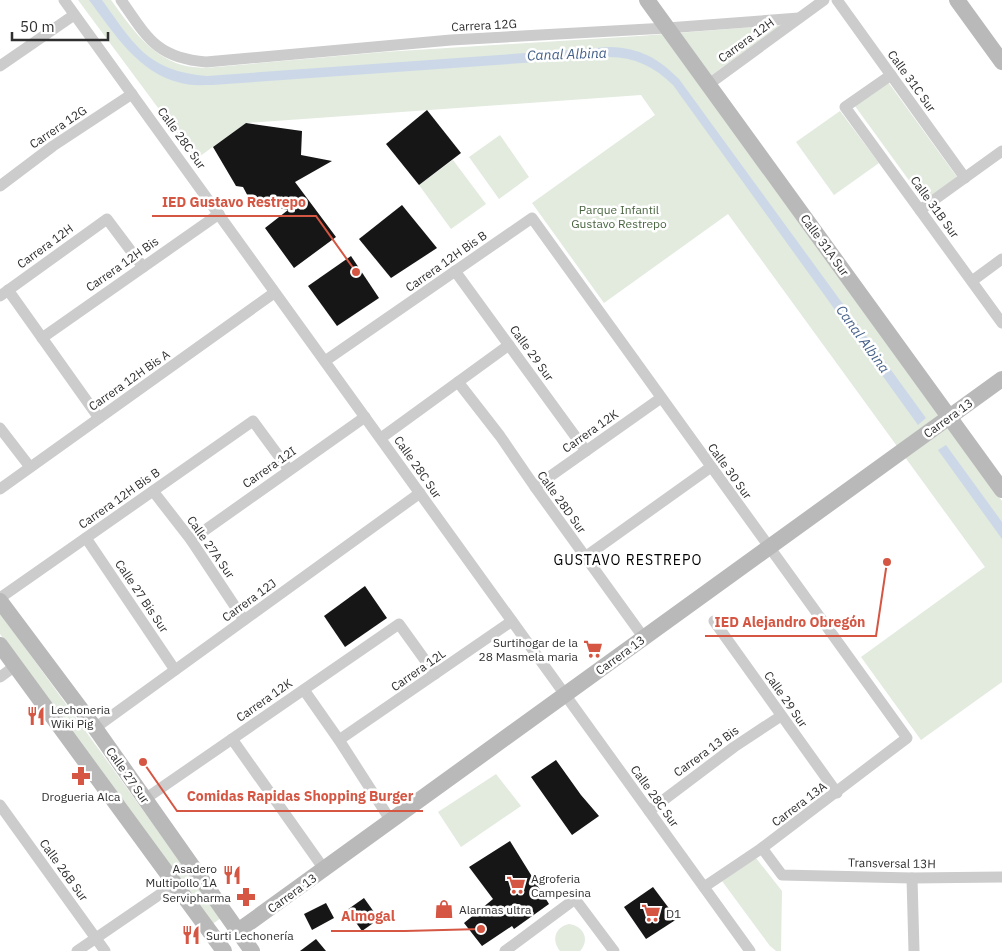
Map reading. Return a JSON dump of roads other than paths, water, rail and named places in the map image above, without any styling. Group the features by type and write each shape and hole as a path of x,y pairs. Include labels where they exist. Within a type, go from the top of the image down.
{"street":[{"name":"Calle 28C Sur","path":"64,0 750,951"},
{"name":"Carrera 12G","path":"121,0 154,45 173,55 196,61 215,61 452,40 668,28 799,18"},
{"name":"Calle 31A Sur","path":"647,0 1002,490"},
{"name":"Carrera 12H","path":"709,84 824,0"},
{"name":"Calle 31C Sur","path":"837,0 965,178"},
{"path":"957,0 1002,62"},
{"path":"0,66 74,15"},
{"name":"Calle 31B Sur","path":"891,75 845,107 1002,323"},
{"name":"Carrera 12G","path":"0,186 53,146 132,94"},
{"path":"920,210 1002,151"},
{"name":"Carrera 12H Bis","path":"42,338 219,214"},
{"name":"Carrera 12H Bis B","path":"325,361 532,218"},
{"name":"Calle 30 Sur","path":"532,218 907,738"},
{"name":"Carrera 12H","path":"4,293 107,219 143,267"},
{"path":"972,281 1002,259"},
{"name":"Calle 29 Sur","path":"455,271 586,451"},
{"path":"4,293 42,338 99,418"},
{"name":"Carrera 12H Bis A","path":"0,489 274,293"},
{"path":"381,438 509,345"},
{"name":"Carrera 13","path":"238,932 1002,379"},
{"name":"Calle 28D Sur","path":"458,382 500,436 644,638"},
{"name":"Carrera 12K","path":"535,487 661,398"},
{"name":"Carrera 12I","path":"191,540 365,417"},
{"name":"Carrera 12H Bis B","path":"0,599 253,420 289,470"},
{"path":"0,428 30,467"},
{"path":"585,557 711,468"},
{"name":"Calle 27A Sur","path":"153,491 191,540 244,620"},
{"name":"Carrera 12J","path":"95,728 420,494"},
{"name":"Calle 27 Bis Sur","path":"86,538 175,670"},
{"name":"Calle 27 Sur","path":"0,599 95,728 252,951"},
{"name":"Carrera 12L","path":"339,740 512,621"},
{"name":"Calle 29 Sur","path":"714,621 837,793"},
{"name":"Carrera 12K","path":"145,799 399,624 435,674"},
{"name":"Calle 27 Sur","path":"0,645 224,951"},
{"path":"0,677 15,666"},
{"path":"304,690 391,821"},
{"name":"Carrera 13 Bis","path":"648,811 734,747 781,716"},
{"name":"Carrera 13A","path":"704,887 762,848 837,793 907,738"},
{"path":"232,739 324,869"},
{"name":"Calle 26B Sur","path":"0,804 105,951"},
{"name":"Transversal 13H","path":"762,848 782,875 912,878 1002,876"},
{"path":"912,878 914,951"},
{"path":"77,951 175,884"},
{"path":"504,951 575,899 614,951"}],"water":[{"name":"Canal Albina","path":"89,0 102,0 133,42 156,61 187,73 207,76 610,47 630,49 648,56 664,65 679,79 926,418 918,425 673,85 659,73 644,64 618,57 609,57 212,85 189,85 166,78 140,61 128,50"},
{"path":"946,445 1002,522 1002,539 938,450"}],"place":[{"name":"IED Gustavo Restrepo","path":"356,272"},
{"name":"IED Alejandro Obregón","path":"887,562"},
{"name":"Surtihogar de la 28 Masmela maria","path":"593,649"},
{"name":"Lechoneria Wiki Pig","path":"36,716"},
{"name":"Comidas Rapidas Shopping Burger","path":"143,762"},
{"name":"Drogueria Alca","path":"81,776"},
{"name":"Asadero Multipollo 1A","path":"232,875"},
{"name":"Agroferia Campesina","path":"516,885"},
{"name":"Servipharma","path":"246,897"},
{"name":"Alarmas ultra","path":"444,909"},
{"name":"D1","path":"651,913"},
{"name":"Almogal","path":"481,929"},
{"name":"Surti Lechonería","path":"191,935"}],"district":[{"name":"GUSTAVO RESTREPO","path":"628,560"}],"park label":[{"name":"Parque Infantil Gustavo Restrepo","path":"619,216"}]}
